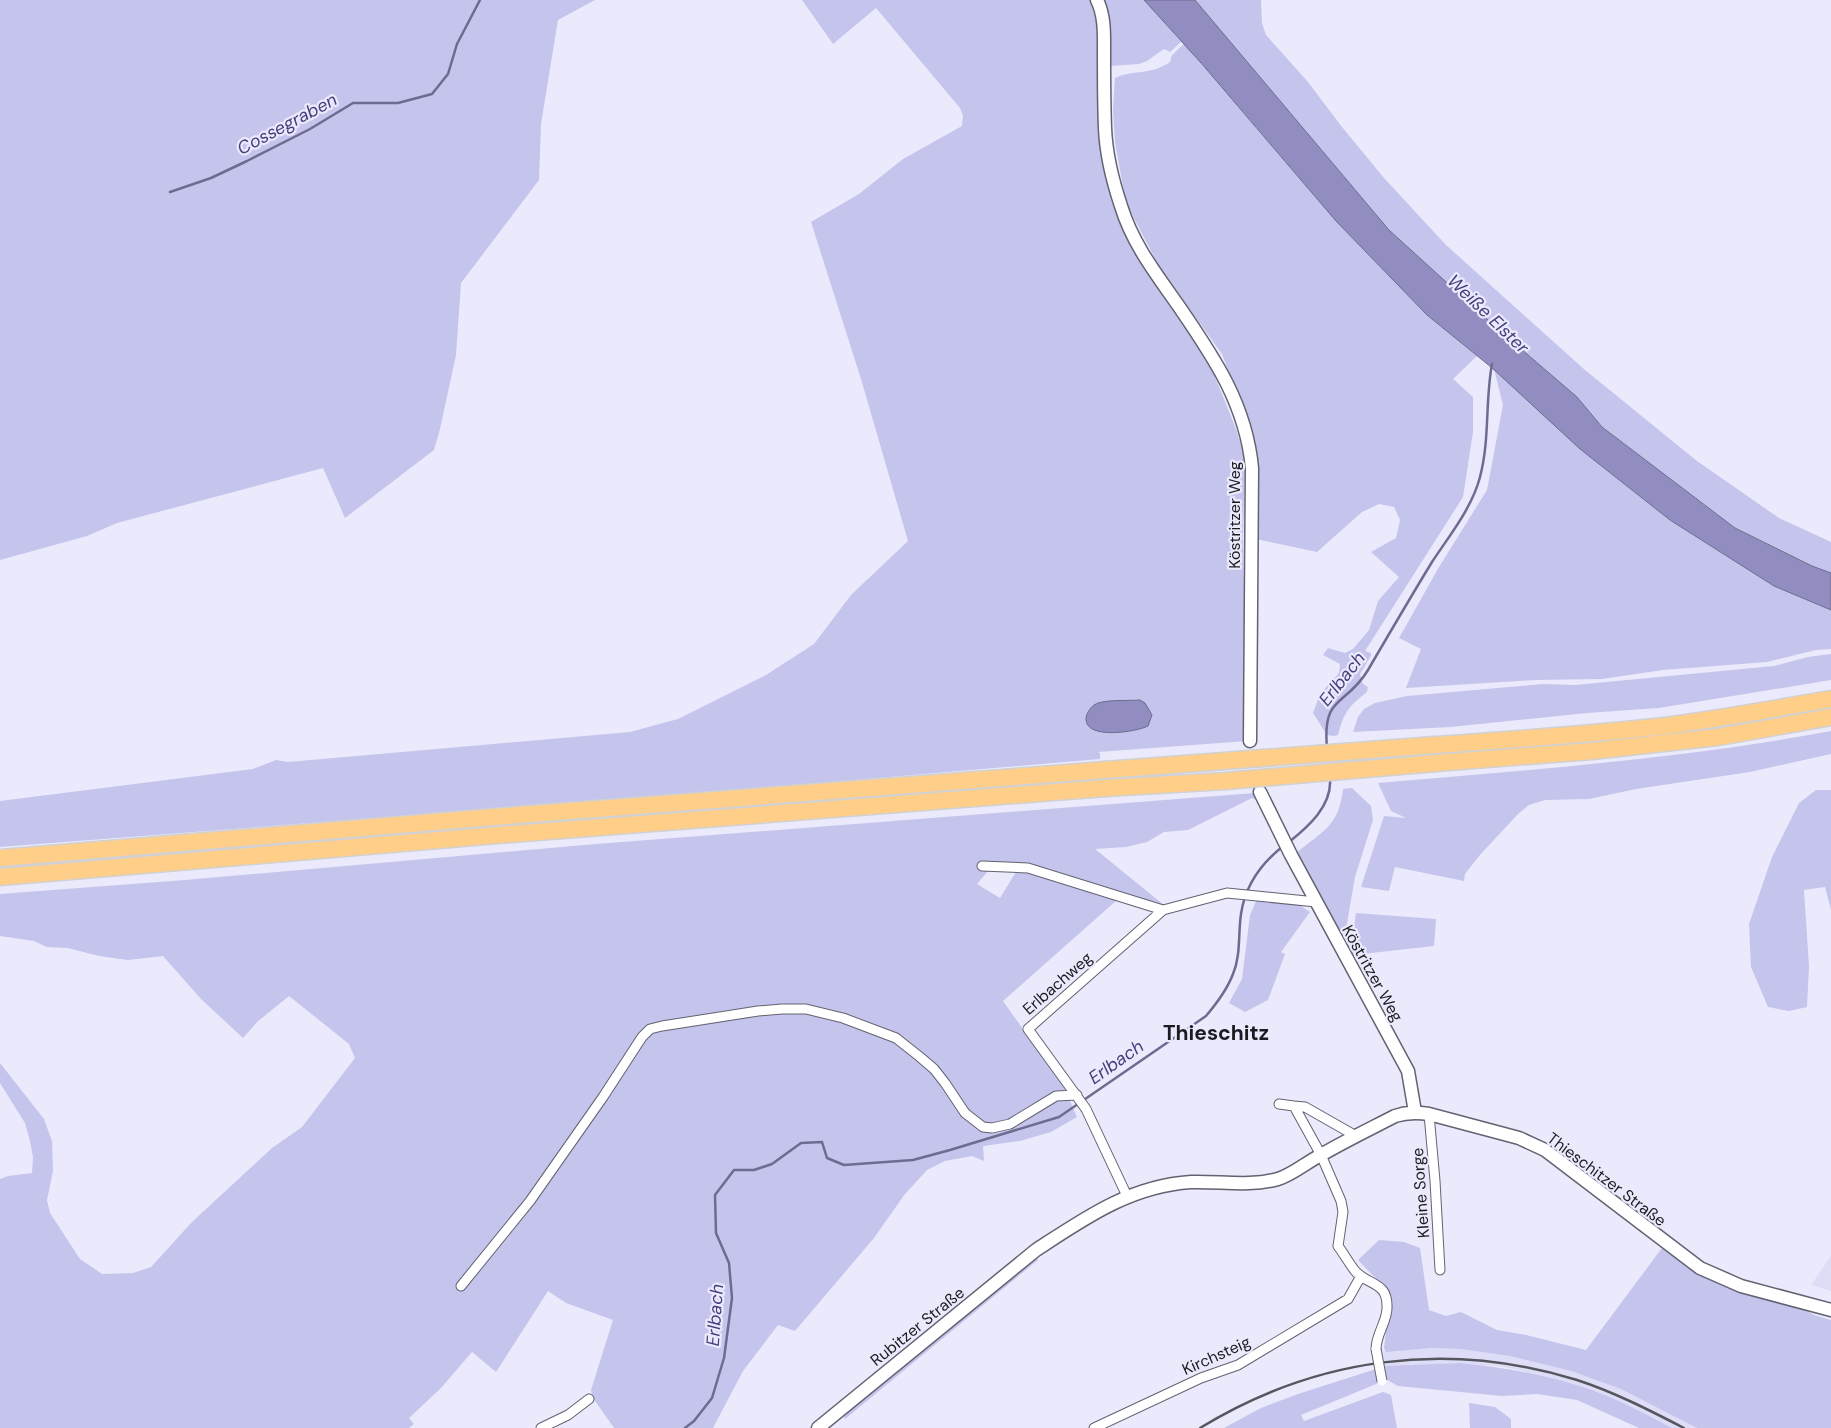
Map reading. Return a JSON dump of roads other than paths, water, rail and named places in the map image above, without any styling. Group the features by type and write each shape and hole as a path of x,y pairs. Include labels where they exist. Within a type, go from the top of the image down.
{"highway":[{"path":"0,858 506,816 1568,735 1715,719 1831,699"},
{"path":"0,877 683,820 1106,788 1226,781 1592,752 1718,737 1831,717"}],"main road":[{"name":"Köstritzer Weg","path":"1097,0 1104,30 1105,131 1108,155 1117,193 1130,233 1156,277 1179,306 1214,359 1228,384 1250,445 1252,468 1250,741"},
{"name":"Köstritzer Weg","path":"1260,792 1291,855 1408,1072 1415,1112"},
{"name":"Thieschitzer Straße","path":"1036,1250 1074,1225 1127,1196 1159,1186 1191,1182 1255,1184 1280,1179 1395,1116 1415,1112 1519,1138 1545,1150 1700,1268 1741,1286 1831,1310"},
{"name":"Rubitzer Straße","path":"818,1428 1036,1250"}],"street":[{"path":"982,866 1028,868 1163,910 1227,893 1316,902"},
{"name":"Erlbachweg","path":"1127,1196 1086,1109 1028,1029 1163,910"},
{"path":"461,1286 530,1201 642,1037 650,1029 758,1010 806,1009 829,1014 896,1038 934,1068 965,1113 983,1127 992,1128 1010,1124 1056,1096 1078,1098"},
{"path":"1279,1104 1305,1107 1356,1136"},
{"path":"1294,1106 1321,1155 1341,1201 1343,1212 1338,1246 1354,1270 1361,1276 1379,1285 1386,1296 1387,1308 1376,1340 1382,1381"},
{"name":"Kleine Sorge","path":"1429,1114 1440,1270"},
{"name":"Kirchsteig","path":"1094,1428 1201,1378 1238,1366 1348,1299 1361,1276"},
{"path":"541,1428 568,1415 589,1400"}],"waterway":[{"name":"Cossegraben","path":"170,192 211,178 247,161 310,129 353,103 398,103 432,94 448,74 457,44 480,0"},
{"name":"Erlbach","path":"1327,748 1326,731 1332,709 1360,682 1432,562 1472,500 1483,463 1492,364"},
{"name":"Erlbach","path":"1289,842 1311,823 1323,807 1330,789 1330,779"},
{"name":"Erlbach","path":"685,1428 694,1421 712,1398 724,1358 732,1298 729,1263 716,1233 715,1195 734,1170 754,1170 772,1164 801,1143 822,1142 827,1158 844,1165 913,1160 1059,1117 1206,1016 1225,991 1236,967 1241,914 1250,885 1261,868 1282,847"}],"railway":[{"path":"1200,1428 1244,1404 1290,1385 1336,1371 1383,1362 1431,1359 1480,1361 1528,1368 1577,1380 1645,1408 1684,1428"}],"district":[{"name":"Thieschitz","path":"1216,1033"}],"water label":[{"name":"Weiße Elster","path":"1488,314"}]}
